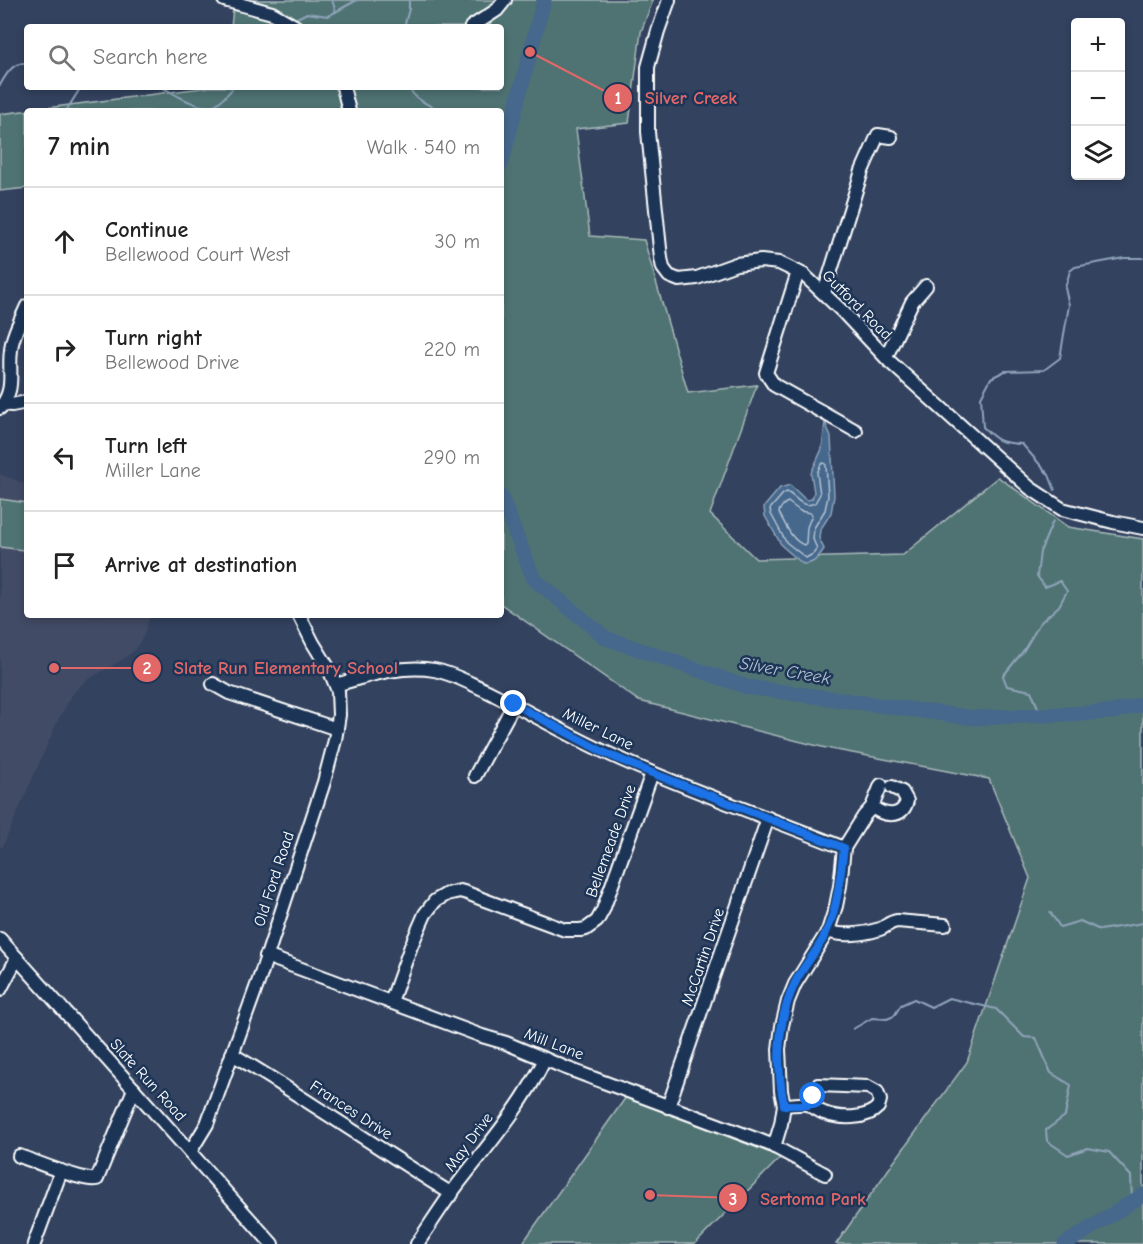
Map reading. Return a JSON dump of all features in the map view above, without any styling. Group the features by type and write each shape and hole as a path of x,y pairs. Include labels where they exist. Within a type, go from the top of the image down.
{"street":[{"path":"224,0 272,13 291,24"},
{"path":"476,24 497,10 505,0"},
{"name":"Gutford Road","path":"669,0 648,68 648,132 661,258 663,268 669,276 679,280 697,278 736,264 761,261 779,262 804,275 885,357 1030,488 1062,509 1143,528"},
{"path":"344,90 348,108"},
{"path":"824,293 862,171 878,135 891,137"},
{"path":"798,272 766,373 774,385 856,431"},
{"path":"885,357 912,302 926,286"},
{"path":"2,406 8,398 10,387 10,351 24,313"},
{"path":"2,406 24,403"},
{"name":"Old Ford Road","path":"190,1152 207,1124 232,1054 324,782 337,729 338,691 329,669 300,618"},
{"name":"Miller Lane","path":"336,685 404,669 420,668 454,676 514,704 605,753 844,848"},
{"path":"213,684 229,693 337,729"},
{"path":"475,776 514,704"},
{"name":"Bellemeade Drive","path":"391,1002 425,914 435,901 447,894 460,891 467,893 565,930 580,930 592,926 603,910 652,773"},
{"path":"774,1147 784,1105 779,1058 782,1026 795,984 828,931 840,886 844,848 864,816 887,786 902,792 907,801 901,811 889,815 872,807"},
{"name":"McCartin Drive","path":"668,1107 768,818"},
{"path":"828,931 843,935 879,930 892,921 945,925"},
{"name":"Slate Run Road","path":"0,939 272,1244"},
{"name":"Mill Lane","path":"266,956 506,1043 774,1147 825,1174"},
{"path":"0,990 17,958"},
{"name":"Frances Drive","path":"232,1054 452,1194"},
{"name":"May Drive","path":"417,1244 511,1114 533,1082 545,1059"},
{"path":"784,1105 809,1105 835,1117 846,1117 869,1114 878,1107 880,1100 878,1092 868,1087 818,1085 809,1105"},
{"path":"19,1156 61,1171 92,1180 97,1179 134,1089"},
{"path":"34,1244 61,1171"}],"shaded area":[{"path":"0,474 24,484 24,618 149,618 144,635 134,651 87,680 72,695 59,718 2,848 0,846"}],"green space":[{"path":"234,0 653,0 641,32 629,123 576,129 590,236 644,240 688,393 757,385 710,514 756,559 903,555 998,477 1068,527 1143,539 1143,1244 836,1244 967,1062 1030,878 989,779 826,748 639,701 504,606 504,108 47,108 187,90 504,90 504,24 231,24"},
{"path":"24,111 24,188 0,191 0,114"},
{"path":"0,499 24,503 23,550 0,547"},
{"path":"626,1097 781,1157 695,1244 522,1244"}],"water":[{"path":"825,422 831,437 834,496 831,513 820,530 819,538 824,549 815,560 803,564 782,546 765,516 764,507 780,488 790,485 806,500 812,499 814,492 811,473 822,449"}],"waterway":[{"path":"332,0 336,12"},
{"path":"295,19 307,13 328,16 357,0"},
{"path":"405,24 409,0"},
{"name":"Silver Creek","path":"504,153 544,0"},
{"path":"0,85 13,67 24,63"},
{"path":"68,108 79,90"},
{"path":"168,90 186,100 207,107 218,103 231,90"},
{"path":"410,90 415,96 437,108"},
{"path":"1055,490 1049,475 1022,444 1000,441 983,427 981,397 991,378 1005,371 1044,370 1060,358 1069,305 1065,288 1070,271 1075,267 1124,258 1143,258"},
{"name":"Silver Creek","path":"504,504 534,579 606,638 747,687 974,718 1112,712 1143,704"},
{"path":"1041,715 1031,691 1007,686 1003,676 1024,650 1040,623 1059,606 1067,591 1060,581 1045,587 1037,576 1040,552 1053,521"},
{"path":"1050,912 1060,927 1080,921 1100,930 1143,923"},
{"path":"853,1029 872,1018 887,1019 894,1016 901,1005 914,999 931,1007 949,998 996,1009 1024,1037 1036,1038 1051,1073 1071,1085 1065,1116 1046,1130 1047,1141 1068,1155 1088,1148 1109,1152 1131,1176 1132,1201"},
{"name":"Silver Creek","path":"1065,1244 1143,1195"}],"place":[{"name":"Silver Creek","path":"530,52"},
{"name":"Slate Run Elementary School","path":"54,668"},
{"name":"Sertoma Park","path":"650,1195"}],"route":[{"path":"514,704 605,753 844,848 840,886 828,931 795,984 788,1001 779,1049 784,1105 809,1105 813,1096"}]}
